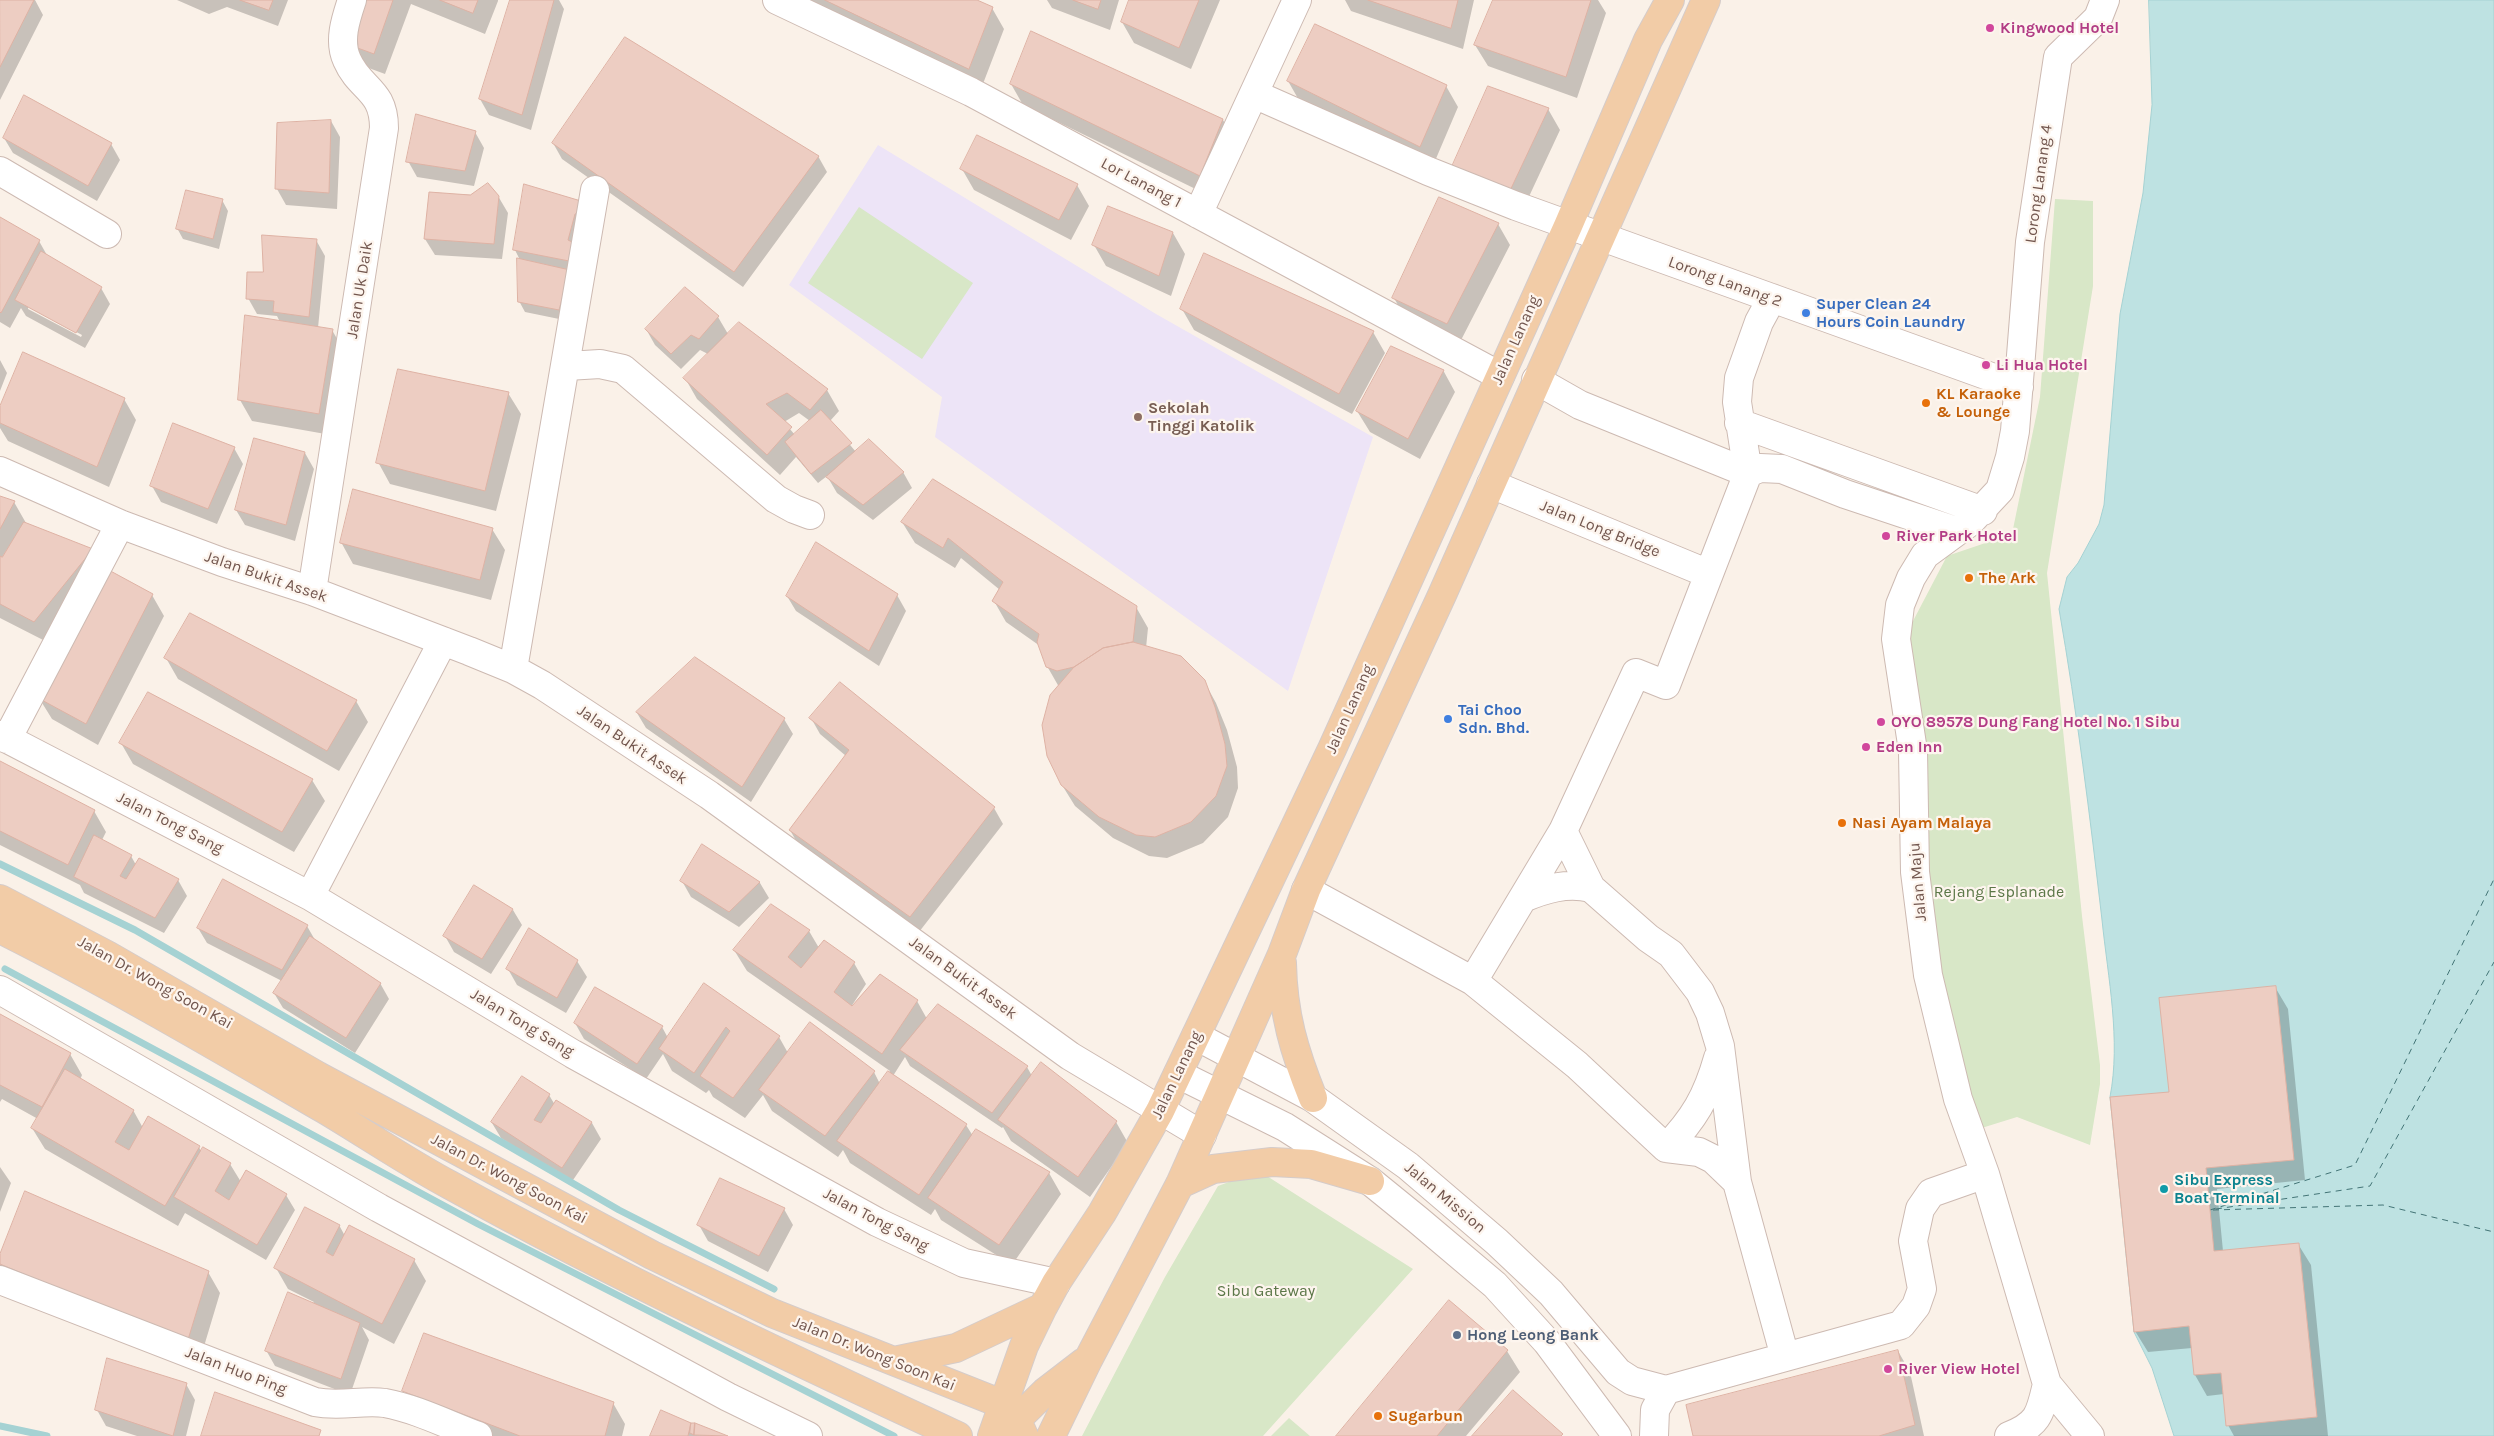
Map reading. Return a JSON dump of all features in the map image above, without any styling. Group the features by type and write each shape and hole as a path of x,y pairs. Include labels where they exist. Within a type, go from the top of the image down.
{"main road":[{"name":"Jalan Lanang","path":"992,1436 1010,1424 1024,1346 1043,1307 1056,1282 1102,1213 1160,1111 1332,749 1568,226 1648,40 1670,0"},
{"path":"1051,1436 1088,1360 1180,1184 1282,954 1306,890 1602,238 1706,0"},
{"name":"Jalan Dr. Wong Soon Kai","path":"0,899 107,955 327,1080 652,1256 772,1313 894,1361 1010,1424"},
{"name":"Jalan Dr. Wong Soon Kai","path":"1,932 80,969 325,1110 457,1189 576,1251 824,1374 958,1436"},
{"path":"1282,954 1283,997 1287,1022 1301,1068 1313,1098"},
{"path":"1180,1184 1213,1169 1272,1162 1311,1164 1370,1181"},
{"path":"894,1361 956,1348 1043,1307"},
{"path":"1010,1424 1044,1392 1088,1360"}],"street":[{"name":"Jalan Uk Daik","path":"312,592 384,128 384,112 376,96 346,60 343,46 346,20 352,0"},
{"name":"Lor Lanang 1","path":"777,0 970,92 1500,376"},
{"path":"1198,214 1298,0"},
{"name":"Lorong Lanang 4","path":"2019,387 2030,242 2058,57 2098,18 2105,0"},
{"name":"Lorong Lanang 2","path":"1254,94 1428,171 1568,226 2019,387"},
{"path":"0,171 107,234"},
{"path":"513,669 567,366 595,190"},
{"path":"1473,981 1563,831 1636,673 1666,685 1748,473 1737,402 1739,378 1759,322 1772,298"},
{"path":"567,366 600,364 622,369 776,499 794,509 810,514"},
{"path":"1536,380 1580,405 1748,473 1760,468 1782,469 1845,494 1956,531"},
{"name":"Jalan Maju","path":"2019,387 2010,457 2000,490 1983,511 1925,555 1911,578 1900,605 1896,639 1913,751 1915,872 1928,975 1958,1099 1985,1174 2047,1384"},
{"path":"1739,423 1983,511"},
{"name":"Jalan Bukit Assek","path":"0,471 120,524 222,562 312,592 513,669 542,685 708,796 1070,1056 1202,1135"},
{"name":"Jalan Long Bridge","path":"1491,484 1708,574"},
{"path":"4,737 120,524"},
{"path":"310,896 442,642"},
{"name":"Jalan Tong Sang","path":"4,737 310,896 573,1054 877,1222 964,1263 1056,1282"},
{"path":"1563,831 1591,888 1648,938 1670,954 1700,992 1710,1013 1720,1050 1737,1182 1785,1357"},
{"path":"1523,898 1551,888 1582,886 1591,888"},
{"path":"1306,890 1473,981 1578,1065 1666,1148 1699,1152 1713,1159 1737,1182"},
{"path":"0,990 380,1208 728,1397 808,1436"},
{"name":"Jalan Mission","path":"1196,1036 1313,1098 1408,1166 1497,1242 1551,1292 1618,1372 1632,1381 1666,1390"},
{"path":"1666,1148 1685,1128 1707,1095 1720,1050"},
{"path":"1178,1074 1285,1127 1370,1181 1494,1285 1547,1342 1617,1436"},
{"path":"1654,1436 1655,1410 1666,1390 1901,1325 1916,1306 1922,1289 1913,1241 1920,1208 1931,1194 1985,1174"},
{"name":"Jalan Huo Ping","path":"0,1280 315,1402 330,1405 384,1403 407,1409 478,1436"},
{"path":"2009,1436 2027,1429 2037,1418 2047,1384"},
{"path":"2047,1384 2090,1436"}],"shaded area":[{"name":"Sekolah Tinggi Katolik","path":"878,145 1156,314 1373,437 1288,691 935,437 942,397 789,285"}],"green space":[{"name":"Rejang Esplanade","path":"2055,199 2093,201 2093,286 2047,573 2082,916 2100,1065 2100,1084 2090,1145 2017,1117 1972,1131 1919,905 1901,644 1947,556 2012,534 2040,397"},
{"path":"859,207 973,283 922,359 808,283"},
{"name":"Sibu Gateway","path":"1259,1171 1413,1269 1263,1436 1082,1436 1165,1277 1218,1186"},
{"path":"1289,1418 1310,1436 1271,1436"}],"water":[{"path":"2149,0 2494,0 2494,1436 2174,1436 2152,1368 2134,1332 2110,1097 2113,1075 2114,1031 2110,986 2083,764 2059,609 2067,577 2078,563 2099,524 2104,505 2120,314 2143,193 2152,105"}],"building":[{"path":"0,0 34,0 0,67"},
{"path":"240,0 273,0 269,10"},
{"path":"349,0 393,0 374,54 333,39"},
{"path":"440,0 478,0 473,13"},
{"path":"510,0 554,0 522,115 479,99"},
{"path":"825,0 977,0 993,7 969,69"},
{"path":"1073,0 1101,0 1098,9"},
{"path":"1129,0 1199,0 1179,48 1121,22"},
{"path":"1368,0 1458,0 1451,28"},
{"path":"1493,0 1591,0 1566,77 1474,45"},
{"path":"1315,24 1447,85 1420,147 1287,81"},
{"path":"1031,31 1223,119 1200,176 1010,84"},
{"path":"625,37 819,156 734,272 552,143"},
{"path":"1488,86 1549,108 1507,197 1450,171"},
{"path":"24,95 112,143 88,186 3,138"},
{"path":"416,114 476,131 465,171 406,162"},
{"path":"331,120 329,193 275,189 277,123"},
{"path":"977,135 1078,184 1059,220 960,169"},
{"path":"488,183 499,196 494,244 424,239 429,192 470,195"},
{"path":"524,184 581,201 580,213 575,214 568,240 578,245 574,262 513,250"},
{"path":"186,190 223,199 213,239 176,229"},
{"path":"1439,197 1499,223 1447,324 1392,298"},
{"path":"1108,206 1173,232 1159,276 1092,245"},
{"path":"0,217 40,240 1,313 0,312"},
{"path":"262,235 317,239 309,317 273,312 274,301 246,299 247,272 263,272"},
{"path":"41,251 102,287 76,333 15,300"},
{"path":"1204,253 1374,331 1339,394 1180,309"},
{"path":"517,258 570,270 559,310 518,302"},
{"path":"685,287 719,316 699,339 691,335 671,354 645,329"},
{"path":"245,315 333,329 319,414 238,400"},
{"path":"739,322 828,389 810,410 787,393 766,404 792,427 767,455 683,378"},
{"path":"1391,346 1444,370 1408,439 1356,411"},
{"path":"23,352 125,398 97,467 0,423 0,406"},
{"path":"398,369 509,392 485,491 376,463"},
{"path":"821,410 852,443 811,474 785,442"},
{"path":"173,423 235,447 208,509 150,486"},
{"path":"254,438 305,452 286,525 235,510"},
{"path":"869,439 904,472 863,505 826,477"},
{"path":"933,479 1137,606 1133,642 1103,648 1074,667 1057,671 1046,667 1037,642 1039,634 992,601 1003,582 948,538 943,548 901,522"},
{"path":"353,489 493,528 480,580 340,543"},
{"path":"0,496 15,501 0,529"},
{"path":"24,522 93,549 34,622 0,604 0,556 2,557"},
{"path":"816,542 898,594 869,651 786,596"},
{"path":"105,568 153,594 86,724 38,698"},
{"path":"190,613 357,700 327,751 164,658"},
{"path":"1133,642 1181,656 1205,680 1225,744 1227,766 1216,796 1191,822 1155,837 1136,835 1099,817 1061,785 1047,756 1042,725 1050,695 1074,667 1103,648"},
{"path":"695,657 785,718 742,787 636,712"},
{"path":"840,682 995,807 910,917 789,830 849,750 809,718"},
{"path":"148,692 313,779 282,832 119,743"},
{"path":"0,761 95,810 68,865 0,831"},
{"path":"94,835 132,855 120,876 126,879 139,858 179,879 155,918 74,877"},
{"path":"702,844 760,882 729,912 680,881"},
{"path":"223,879 308,925 282,970 197,928"},
{"path":"474,885 513,909 482,959 443,936"},
{"path":"771,904 810,930 788,957 801,968 824,940 855,962 834,992 852,1006 880,974 918,1000 882,1054 733,950"},
{"path":"529,928 578,960 557,998 506,969"},
{"path":"310,936 381,983 346,1038 273,993"},
{"path":"704,983 780,1036 733,1098 700,1076 730,1031 726,1027 694,1073 659,1049"},
{"name":"Sibu Express Boat Terminal","path":"2276,986 2294,1160 2206,1168 2214,1251 2299,1243 2317,1417 2226,1426 2221,1373 2194,1375 2189,1326 2134,1332 2110,1097 2169,1092 2159,998"},
{"path":"595,987 663,1026 637,1064 574,1023"},
{"path":"938,1004 1028,1066 992,1113 900,1050"},
{"path":"0,1014 71,1053 42,1107 0,1085"},
{"path":"810,1022 875,1071 825,1136 759,1090"},
{"path":"1041,1062 1117,1121 1078,1177 998,1120"},
{"path":"65,1069 134,1110 115,1142 129,1150 148,1116 200,1146 165,1206 31,1128"},
{"path":"888,1071 967,1124 919,1195 837,1141"},
{"path":"522,1076 550,1094 534,1120 541,1123 556,1100 592,1122 562,1168 491,1122"},
{"path":"976,1129 1050,1172 999,1245 928,1198"},
{"path":"203,1147 231,1163 215,1191 229,1200 246,1170 287,1194 257,1245 174,1197"},
{"path":"720,1178 785,1208 759,1256 697,1225"},
{"path":"25,1191 209,1271 187,1343 0,1264 0,1254"},
{"path":"305,1207 340,1225 326,1252 333,1256 349,1225 415,1259 382,1324 274,1268"},
{"path":"288,1292 360,1323 341,1379 265,1351"},
{"path":"1449,1300 1508,1350 1437,1436 1336,1436"},
{"path":"424,1333 614,1402 605,1436 520,1436 402,1391"},
{"path":"1898,1350 1915,1425 1879,1436 1693,1436 1686,1405"},
{"path":"107,1358 187,1383 173,1436 95,1410"},
{"path":"1513,1390 1563,1434 1561,1436 1472,1436"},
{"path":"215,1392 321,1430 319,1436 201,1436"},
{"path":"661,1410 691,1423 688,1436 650,1436"},
{"path":"691,1423 695,1423 694,1435 690,1433"},
{"path":"695,1423 728,1436 694,1435"}],"waterway":[{"path":"0,864 135,930 619,1210 774,1289"},
{"path":"5,969 478,1224 894,1436"},
{"path":"0,1426 47,1436"}],"ferry route":[{"path":"2210,1210 2355,1165 2494,879"},
{"path":"2216,1209 2370,1186 2494,962"},
{"path":"2213,1210 2383,1205 2494,1232"}],"place":[{"name":"Kingwood Hotel","path":"1990,28"},
{"name":"Super Clean 24 Hours Coin Laundry","path":"1806,313"},
{"name":"Li Hua Hotel","path":"1986,365"},
{"name":"KL Karaoke & Lounge","path":"1926,403"},
{"name":"Sekolah Tinggi Katolik","path":"1138,417"},
{"name":"River Park Hotel","path":"1886,536"},
{"name":"The Ark","path":"1969,578"},
{"name":"Tai Choo Sdn. Bhd.","path":"1448,719"},
{"name":"OYO 89578 Dung Fang Hotel No. 1 Sibu","path":"1881,722"},
{"name":"Eden Inn","path":"1866,747"},
{"name":"Nasi Ayam Malaya","path":"1842,823"},
{"name":"Sibu Express Boat Terminal","path":"2164,1189"},
{"name":"Hong Leong Bank","path":"1457,1335"},
{"name":"River View Hotel","path":"1888,1369"},
{"name":"Sugarbun","path":"1378,1416"}]}
